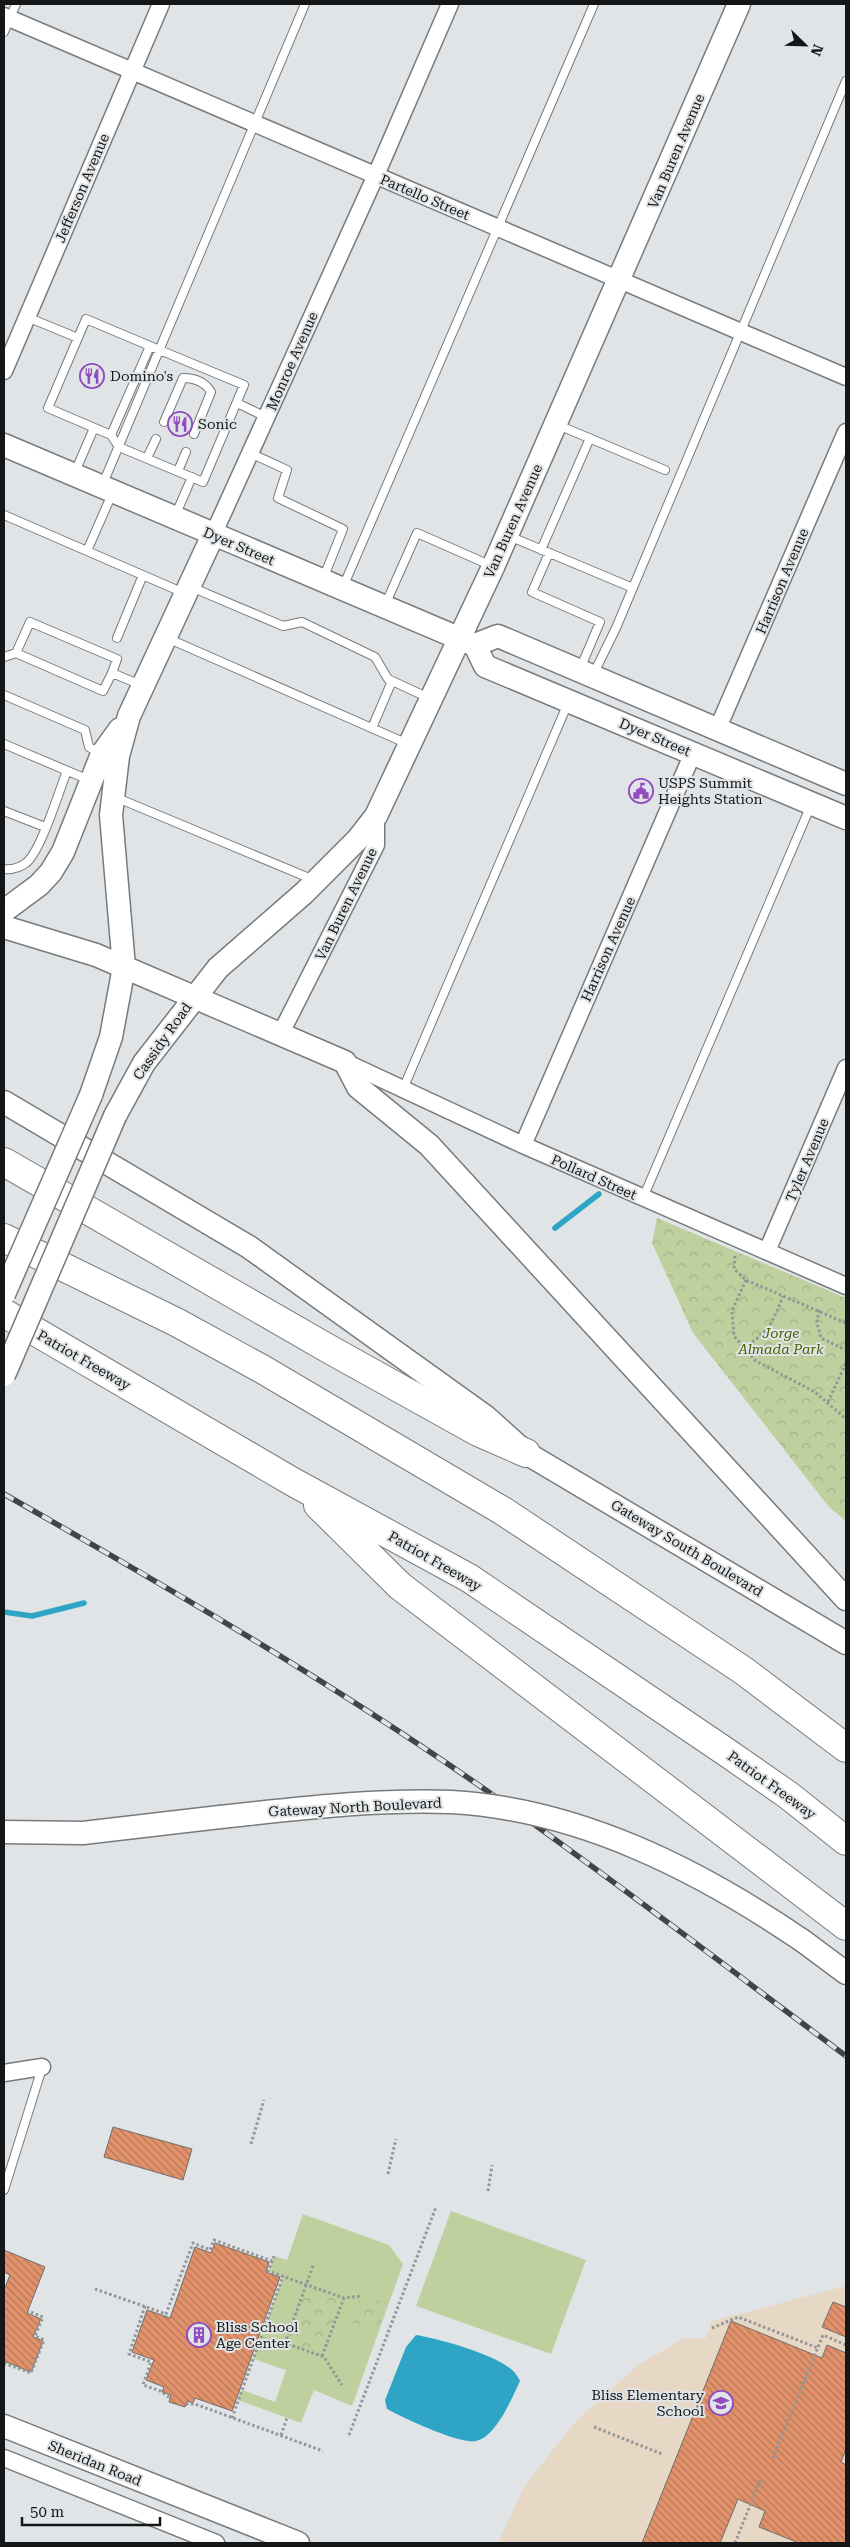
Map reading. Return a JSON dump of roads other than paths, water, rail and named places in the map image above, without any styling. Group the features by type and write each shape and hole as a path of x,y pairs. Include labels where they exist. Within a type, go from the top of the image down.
{"highway":[{"path":"4,1162 329,1350 478,1432 526,1453"},
{"path":"4,1238 176,1322 253,1364 503,1511 744,1671 846,1748"},
{"name":"Patriot Freeway","path":"4,1314 293,1482 469,1578 788,1795 846,1841"},
{"path":"293,1482 400,1586 846,1926"}],"main road":[{"name":"Van Buren Avenue","path":"376,816 431,699 467,642 493,567 621,278 739,4"},
{"name":"Dyer Street","path":"4,445 467,642 485,666 846,818"},
{"name":"Monroe Avenue","path":"129,716 213,535"},
{"path":"467,642 498,636 717,730 843,780"},
{"path":"4,910 39,885 51,872 63,852 102,754 129,716"},
{"path":"4,1294 91,1095 111,1037 124,967 114,863 111,815 112,795 114,773 129,716"},
{"path":"809,802 827,800 846,806"},
{"name":"Cassidy Road","path":"4,1375 115,1116 144,1063 194,996 218,968 316,881 358,840 376,816"},
{"path":"4,927 39,936 124,967 345,1062 358,1087 429,1145 846,1599"},
{"name":"Gateway South Boulevard","path":"4,1102 249,1247 486,1417 526,1453 846,1643"},
{"name":"Gateway North Boulevard","path":"4,1832 83,1833 310,1807 419,1802 471,1805 548,1818 591,1830 659,1858 739,1900 803,1941 846,1973"},
{"name":"Sheridan Road","path":"4,2426 298,2543"}],"street":[{"name":"Jefferson Avenue","path":"4,372 161,4"},
{"name":"Monroe Avenue","path":"213,535 376,176 450,4"},
{"name":"Partello Street","path":"8,18 376,176 621,278 846,377"},
{"name":"Harrison Avenue","path":"717,730 846,432"},
{"name":"Harrison Avenue","path":"523,1145 693,752"},
{"name":"Van Buren Avenue","path":"281,1033 376,845 376,816"},
{"name":"Pollard Street","path":"345,1062 523,1145 846,1286"},
{"name":"Tyler Avenue","path":"767,1251 846,1068"},
{"path":"4,2073 42,2067"},
{"path":"4,2458 216,2543"}],"lane":[{"path":"87,551 119,447 305,4"},
{"path":"332,585 499,228 594,4"},
{"path":"586,673 616,628 846,81"},
{"path":"27,316 78,338"},
{"path":"86,319 150,346 244,385 203,482 119,447 111,435 48,408 86,319"},
{"path":"111,435 150,346"},
{"path":"164,422 183,378 206,384 211,392 194,434"},
{"path":"237,403 266,417"},
{"path":"556,424 665,470"},
{"path":"73,475 94,428"},
{"path":"590,438 545,551 532,592 616,628"},
{"path":"147,458 156,439"},
{"path":"178,471 186,452"},
{"path":"250,453 287,470 278,498 343,529 332,585"},
{"path":"174,518 192,477"},
{"path":"4,515 143,576 187,590 283,626 302,622 375,657 388,679 431,699"},
{"path":"384,607 417,533 493,567"},
{"path":"507,535 633,588"},
{"path":"117,638 143,576"},
{"path":"4,657 16,653 103,691 117,659 30,622 16,653"},
{"path":"586,673 600,622"},
{"path":"165,638 410,745"},
{"path":"112,673 143,686"},
{"path":"372,728 392,681"},
{"path":"4,695 85,730 89,747 102,754"},
{"path":"403,1089 568,701"},
{"path":"4,744 91,781"},
{"path":"4,869 13,870 26,863 36,848 67,771"},
{"path":"112,795 316,881"},
{"path":"642,1198 809,802"},
{"path":"4,811 45,827"},
{"path":"4,2190 42,2067"}],"water":[{"path":"416,2335 452,2344 492,2358 503,2363 517,2376 520,2381 503,2416 497,2425 483,2438 476,2441 458,2439 431,2430 387,2409 385,2400 406,2347"}],"waterway":[{"path":"555,1228 599,1194"},
{"path":"4,1612 32,1616 84,1603"}],"railway":[{"path":"4,1494 250,1638 431,1753 580,1858 846,2056"}],"place":[{"name":"Domino's","path":"92,376"},
{"name":"Sonic","path":"180,424"},
{"name":"USPS Summit Heights Station","path":"641,791"},
{"name":"Bliss School Age Center","path":"199,2335"},
{"name":"Bliss Elementary School","path":"721,2403"}],"park label":[{"name":"Jorge Almada Park","path":"781,1342"}]}
